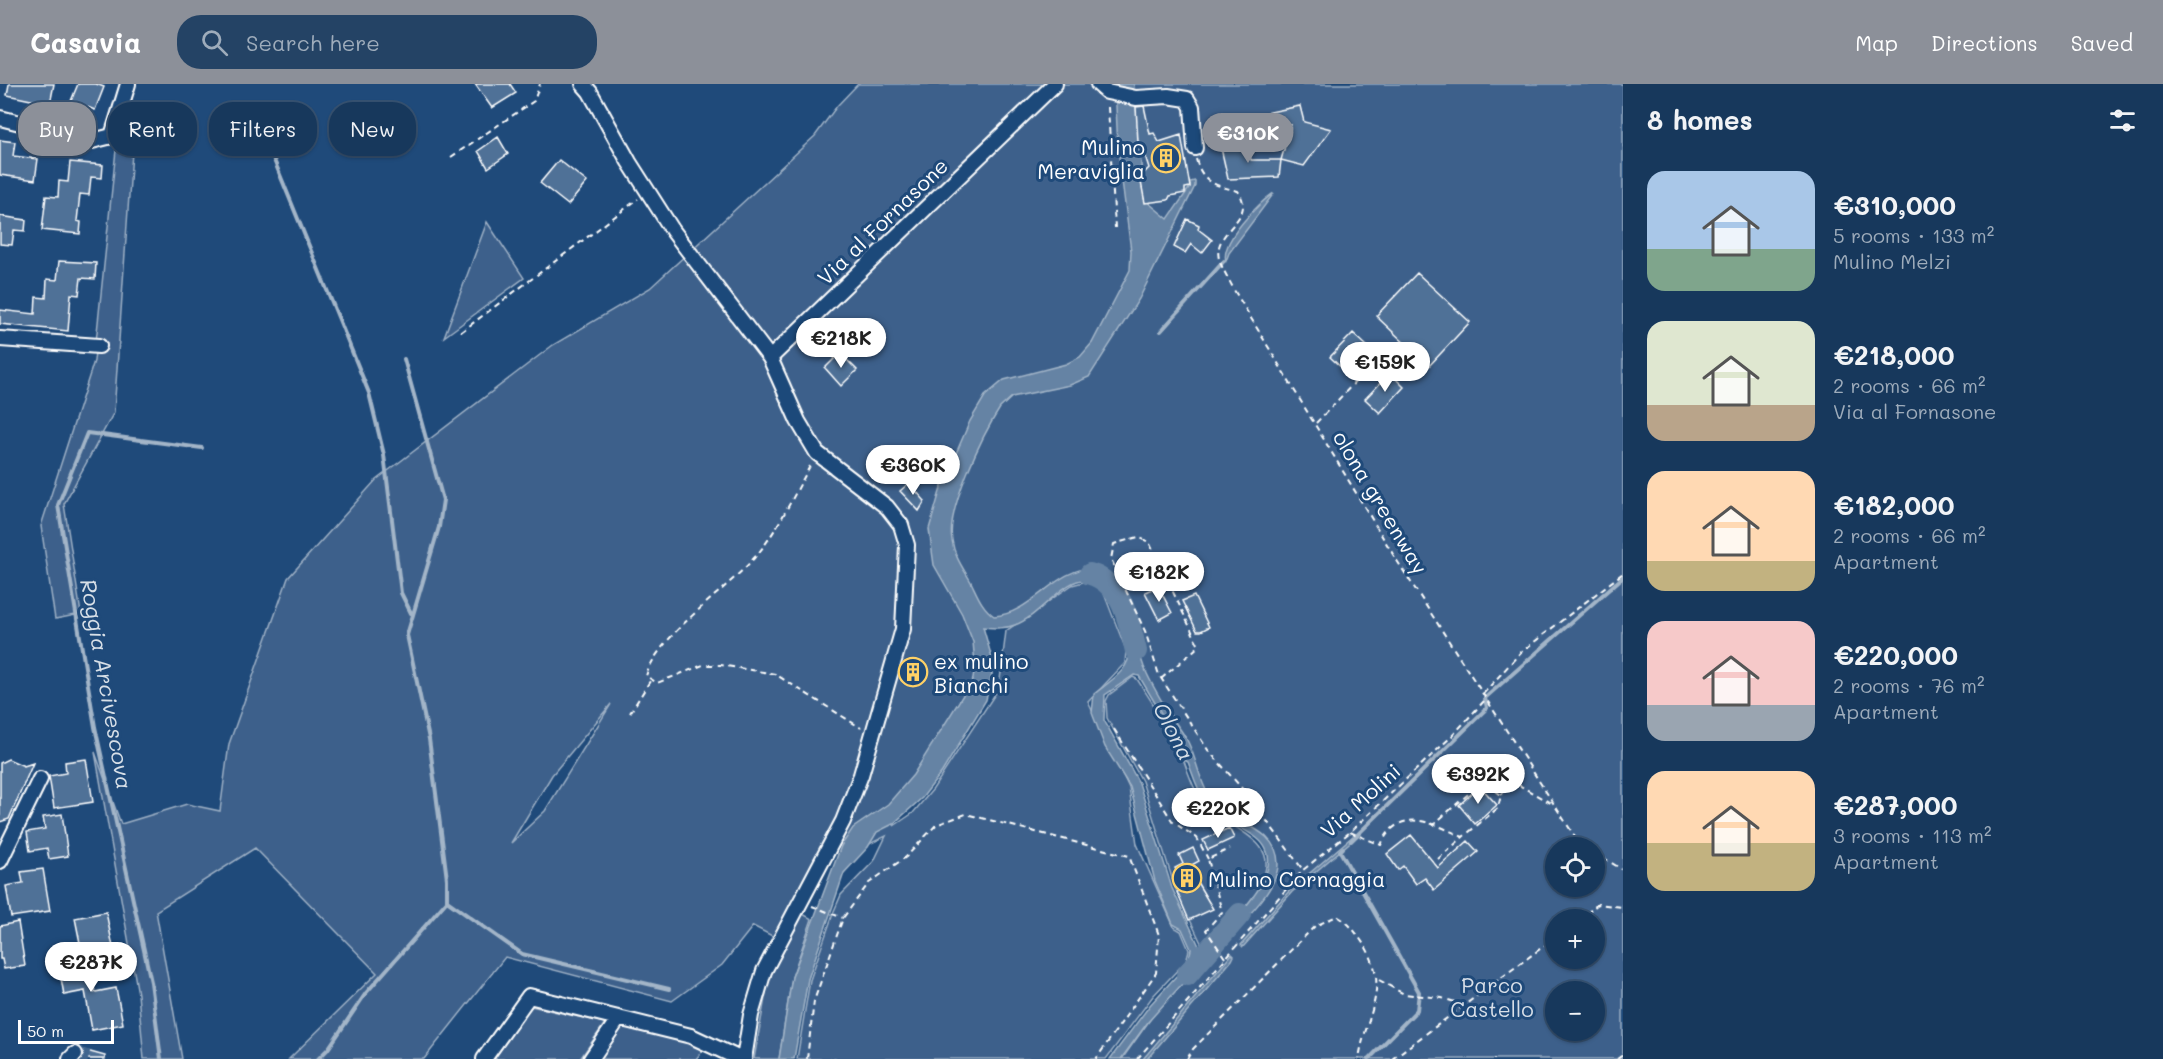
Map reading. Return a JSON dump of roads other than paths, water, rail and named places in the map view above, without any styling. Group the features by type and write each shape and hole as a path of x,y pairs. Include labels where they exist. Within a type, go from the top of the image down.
{"street":[{"path":"0,118 92,141 112,136 128,84"},
{"name":"Via al Fornasone","path":"770,358 1055,84"},
{"path":"484,1059 529,996 691,1036 742,1059 750,1015 764,971 843,821 861,776 903,629 907,545 902,525 887,507 818,453 798,421 770,358 673,231 648,192 592,87"},
{"path":"1103,88 1136,98 1168,96 1187,99 1192,107 1195,148"},
{"path":"0,339 99,346"},
{"path":"0,861 40,779"},
{"path":"591,1059 619,1018"},
{"path":"704,1059 712,1047"}],"water":[{"path":"1115,84 1134,84 1133,101 1136,106 1144,199 1168,219 1190,187 1190,182 1195,181 1195,186 1139,299 1089,377 1070,385 1012,397 1000,408 984,435 960,492 952,527 953,546 980,600 994,616 1020,608 1067,575 1079,570 1093,568 1102,574 1118,597 1144,667 1170,715 1188,742 1210,797 1223,811 1263,834 1271,842 1278,864 1276,874 1257,906 1224,941 1219,936 1249,902 1266,874 1268,860 1265,847 1254,836 1222,816 1205,801 1188,762 1184,760 1180,745 1139,676 1134,675 1105,695 1104,720 1139,783 1172,888 1200,948 1205,948 1209,954 1148,1022 1121,1059 1110,1059 1150,1005 1188,963 1191,949 1182,929 1173,924 1155,881 1130,787 1105,747 1092,713 1094,694 1124,668 1129,654 1126,635 1100,587 1089,580 1077,581 1066,587 1029,618 1015,625 1003,628 983,627 994,665 986,700 942,772 922,798 893,824 877,832 868,847 844,873 808,979 794,1059 779,1059 792,977 841,846 853,828 888,804 913,775 973,679 975,664 973,642 962,614 934,565 929,529 941,488 970,421 985,396 1004,380 1066,364 1080,357 1092,343 1130,270 1131,251 1118,149"},
{"path":"1274,193 1229,253 1226,261 1229,244 1242,223"},
{"path":"1353,836 1355,838 1292,892 1243,947 1241,945 1290,890"},
{"path":"1232,954 1234,956 1232,960 1147,1059 1143,1059"}],"waterway":[{"name":"Roggia Arcivescova","path":"272,156 369,393 384,455 401,593 411,613"},
{"path":"1161,331 1224,261"},
{"name":"Roggia Arcivescova","path":"404,359 443,500 439,527 407,635 429,739 447,879 447,901 522,954 669,989"},
{"name":"Roggia Arcivescova","path":"161,1059 151,982 95,727 58,505 87,433 202,448"},
{"name":"Olona","path":"1090,574 1101,579 1117,595 1127,616 1136,651"},
{"path":"1351,841 1487,708 1485,698 1623,577"},
{"path":"1343,848 1340,851 1419,992 1417,1010 1369,1059"},
{"name":"Roggia Arcivescova","path":"318,1059 328,1049 366,993 447,901"},
{"name":"Olona","path":"1187,975 1240,914"}],"tunnel":[{"path":"75,1054 95,1059"}],"place":[{"name":"Mulino Meraviglia","path":"1166,158"},
{"name":"ex mulino Bianchi","path":"913,672"},
{"name":"Mulino Cornaggia","path":"1187,878"}],"park label":[{"name":"Parco Castello","path":"1492,996"}]}
